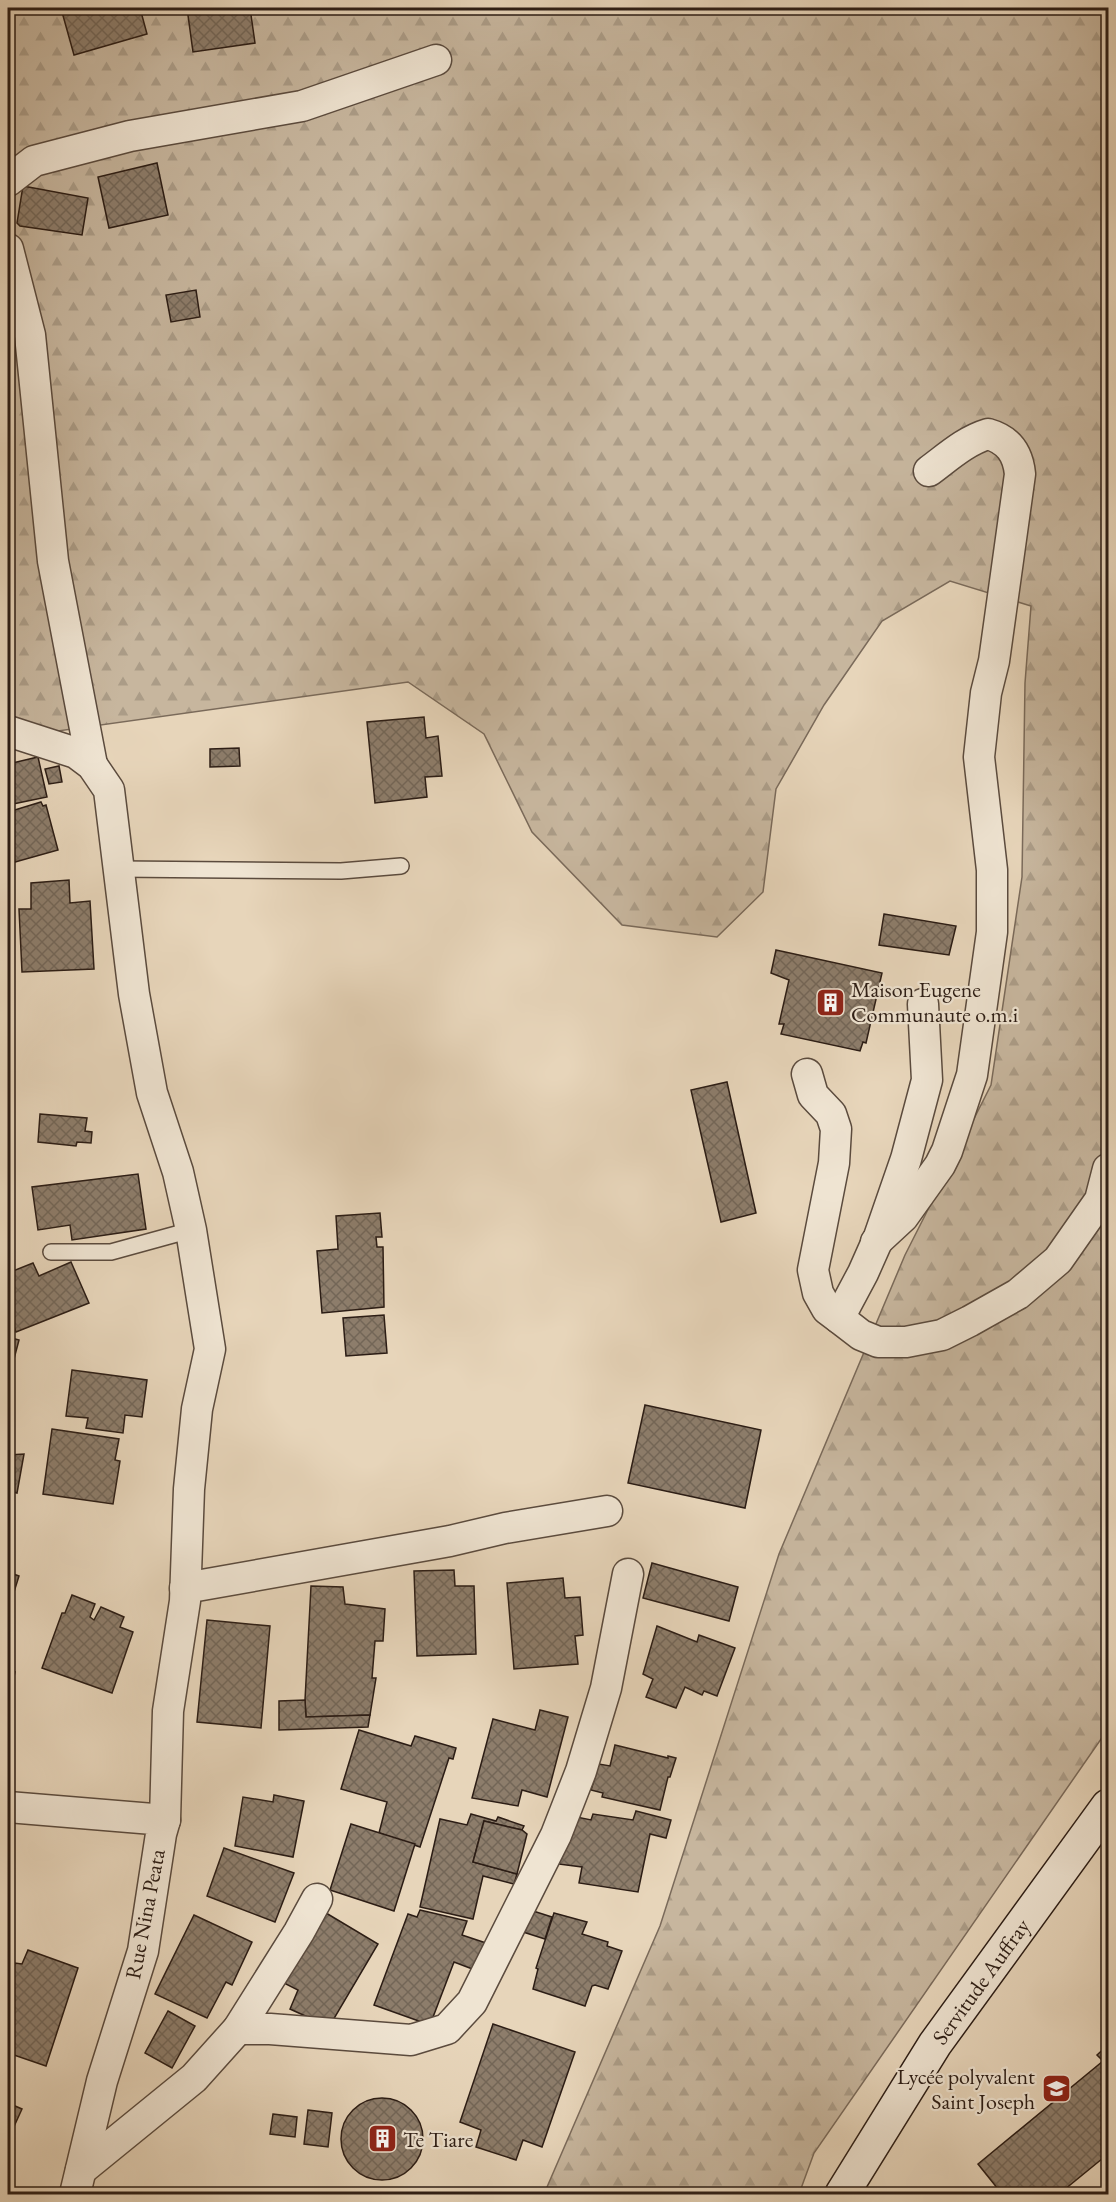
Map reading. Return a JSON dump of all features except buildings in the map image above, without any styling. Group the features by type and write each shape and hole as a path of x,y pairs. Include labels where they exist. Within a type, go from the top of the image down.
{"street":[{"path":"8,181 34,161 130,136 302,106 436,60"},
{"path":"8,249 30,335 53,561 92,765"},
{"path":"876,1242 903,1217 940,1165 947,1151 972,1075 992,932 992,870 979,757 986,693 994,661 1020,474 1018,460 1012,448 988,434 974,438 928,471"},
{"path":"8,731 76,753 92,765 109,790 134,994 152,1093 178,1172 191,1230 210,1349 197,1409 189,1490 185,1588 168,1711 165,1820"},
{"path":"839,1318 863,1273 906,1159 927,1080 923,1004"},
{"path":"807,1074 813,1095 831,1114 836,1129 834,1163 813,1270 818,1293 827,1309 861,1335 878,1342 906,1342 942,1335 1018,1294 1058,1260 1100,1200 1108,1169"},
{"path":"185,1588 607,1511"},
{"path":"238,2029 270,2029 411,2040 447,2029 472,2002 556,1835 581,1771 606,1688 628,1574"},
{"name":"Servitude Auffray","path":"842,2194 935,2044 1108,1806"},
{"name":"Rue Nina Peata","path":"8,1807 165,1820 142,1951 102,2081 78,2182"},
{"path":"78,2182 194,2078 238,2029 317,1899"}],"lane":[{"path":"118,868 341,871 401,866"},
{"path":"51,1252 111,1252 191,1230"}],"green space":[{"path":"8,8 1108,8 1108,1729 814,2153 799,2194 544,2194 660,1926 779,1554 905,1255 991,1085 1022,877 1025,683 1031,606 950,581 882,621 824,705 776,789 763,892 717,937 622,925 532,832 484,734 408,682 8,738"}],"place":[{"name":"Maison Eugene Communaute o.m.i","path":"830,1002"},
{"name":"Lycée polyvalent Saint Joseph","path":"1056,2089"},
{"name":"Te Tiare","path":"382,2139"}]}
